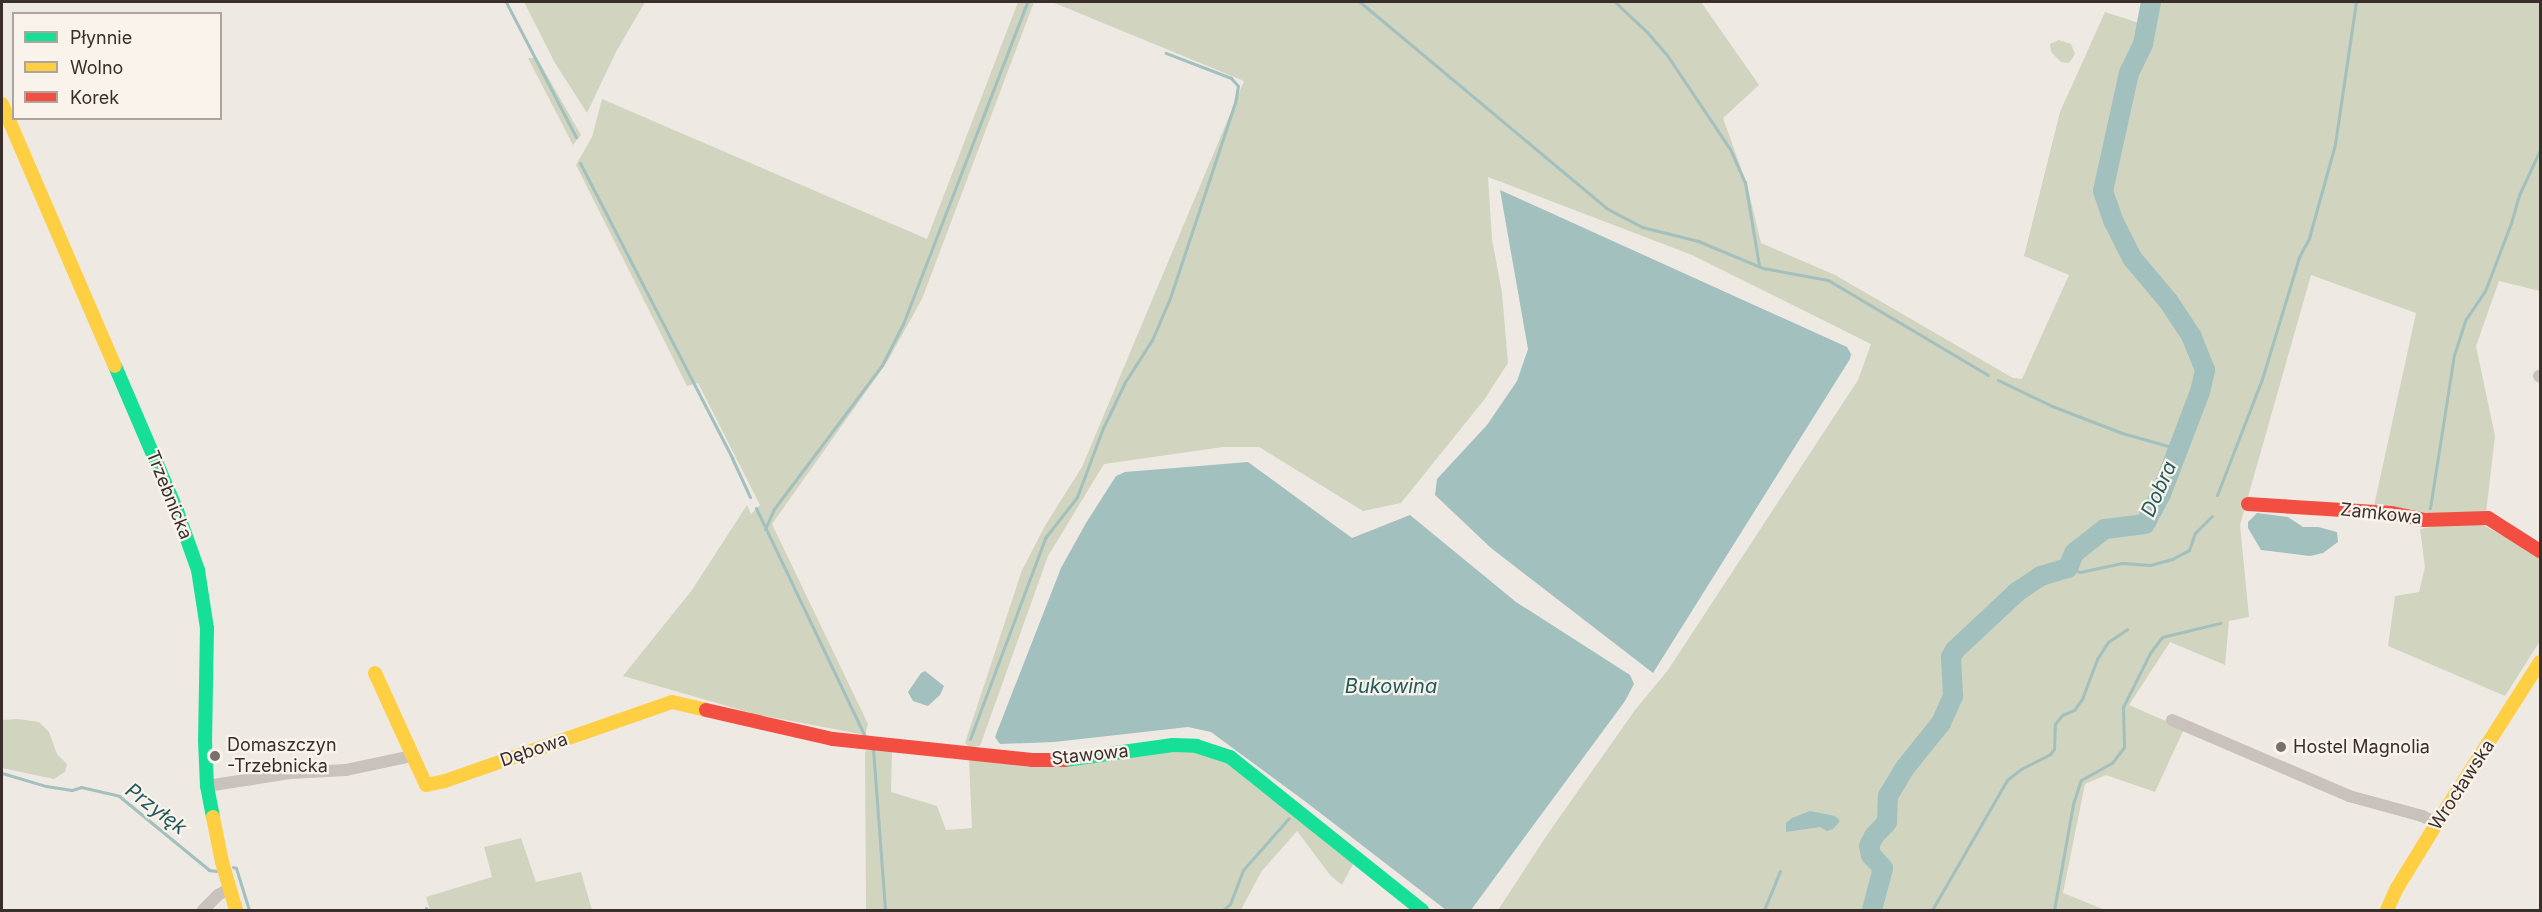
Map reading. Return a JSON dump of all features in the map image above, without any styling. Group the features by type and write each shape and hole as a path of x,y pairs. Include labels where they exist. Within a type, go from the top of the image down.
{"street":[{"name":"Trzebnicka","path":"2,104 172,500 198,570 207,628 205,740 207,786 222,862 236,910"},
{"name":"Zamkowa","path":"2248,504 2373,512 2424,520 2488,518 2541,551"},
{"name":"Wrocławska","path":"2387,910 2397,888 2437,823 2541,662"},
{"name":"Dębowa","path":"375,673 423,781 426,785 432,786 672,702"},
{"name":"Stawowa","path":"672,702 833,739 1032,760 1058,761 1173,745 1196,746 1230,757 1422,910"},
{"path":"2172,720 2349,796 2422,816 2437,823"},
{"path":"207,786 290,773 346,770 412,756"},
{"path":"203,910 228,885"}],"green space":[{"path":"524,2 645,2 616,52 587,113 555,63"},
{"path":"1018,2 1034,2 922,299 887,362 772,524 868,724 865,735 755,714 623,676 692,590 747,505 751,514 760,505 698,383 687,386 576,165 592,137 602,99 927,239"},
{"path":"1052,2 1701,2 1759,85 1723,118 1747,185 1761,243 1835,275 2013,378 2022,379 2069,275 2024,256 2060,112 2105,12 2139,23 2139,42 2124,69 2106,172 2098,194 2105,217 2129,260 2166,302 2181,326 2196,360 2201,379 2188,420 2193,422 2204,393 2208,371 2203,356 2172,300 2133,255 2107,192 2134,77 2150,32 2156,2 2540,2 2540,291 2499,281 2476,346 2495,436 2486,513 2429,513 2374,506 2416,313 2311,275 2240,525 2249,617 2229,621 2225,665 2170,642 2129,705 2184,729 2155,792 2106,775 2085,784 2063,893 2105,910 1498,910 1547,835 1635,710 1668,670 1858,380 1871,344 1692,255 1488,177 1492,239 1502,293 1508,363 1484,400 1401,503 1363,511 1259,447 1223,447 1104,464 1048,556 980,746 969,747 965,743 1022,570 1046,524 1082,467 1244,81"},
{"path":"2059,40 2071,44 2075,54 2069,63 2061,62 2051,52 2050,44"},
{"path":"528,58 537,58 581,135 573,145"},
{"path":"2465,521 2485,526 2540,556 2540,641 2505,696 2388,646 2395,596 2419,592 2425,567 2420,529"},
{"path":"18,719 39,722 49,732 57,754 67,764 65,772 54,779 2,768 2,720"},
{"path":"1179,747 1226,759 1353,864 1342,885 1330,875 1297,831 1261,872 1241,910 866,910 865,752 869,749 892,748 891,792 937,806 946,830 972,828 969,759"},
{"path":"521,838 536,882 581,872 592,910 430,910 426,897 492,877 484,847"}],"water":[{"path":"1500,190 1847,347 1851,354 1653,673 1491,548 1435,495 1437,479 1487,425 1517,381 1528,349"},
{"name":"Bukowina","path":"1248,462 1352,538 1410,515 1516,602 1630,675 1634,684 1625,701 1471,910 1446,910 1211,732 1188,727 1054,742 1000,744 995,737 1061,568 1116,476 1125,472"},
{"path":"2257,513 2288,517 2303,527 2318,527 2337,532 2338,542 2323,553 2310,556 2261,550 2248,528 2248,522"},
{"path":"925,671 944,686 940,695 928,706 913,701 908,692 921,673"},
{"path":"1810,811 1835,816 1840,821 1833,829 1827,831 1820,827 1786,832 1786,823"}],"waterway":[{"path":"506,2 576,137"},
{"path":"765,529 774,509 882,365 903,324 1027,2"},
{"path":"1360,2 1606,208 1642,227 1698,241 1763,268 1828,280 1988,375"},
{"path":"1615,2 1647,32 1667,55 1730,149 1745,182 1759,266"},
{"name":"Dobra","path":"1872,910 1883,868 1871,855 1869,846 1874,836 1887,822 1888,796 1904,769 1941,723 1953,696 1951,657 1955,650 2017,592 2041,576 2068,568 2074,553 2105,529 2145,524 2161,494 2200,392 2205,370 2192,337 2169,302 2132,258 2113,220 2103,191 2129,73 2143,44 2151,2"},
{"path":"2217,495 2262,379 2299,257 2309,238 2335,144 2356,2"},
{"path":"970,739 1045,538 1077,497 1103,428 1125,382 1152,340 1170,298 1235,103 1238,86 1231,78 1166,53"},
{"path":"2430,508 2454,355 2466,319 2485,291 2511,223 2519,195 2540,150"},
{"path":"580,163 750,497"},
{"path":"1998,380 2052,406 2122,433 2179,449"},
{"path":"756,508 865,737"},
{"path":"2068,568 2080,572 2122,563 2150,565 2172,559 2189,550 2195,533 2212,516"},
{"path":"2054,910 2073,804 2081,780 2112,763 2124,747 2123,707 2150,653 2162,637 2220,623"},
{"path":"1932,910 2007,780 2021,769 2050,754 2054,749 2055,724 2062,715 2074,710 2082,699 2097,659 2108,642 2127,629"},
{"path":"873,749 885,910"},
{"name":"Przyłęk","path":"2,773 46,786 72,790 81,787 119,796 209,870 216,871"},
{"path":"1223,910 1230,904 1243,870 1289,818"},
{"name":"Przyłęk","path":"233,867 236,868 249,910"},
{"path":"1764,910 1780,871"}],"traffic: fast":[{"path":"115,366 177,511 198,570 207,628 205,740 207,786 213,817"},
{"path":"1065,760 1173,745 1196,746 1230,757 1422,910"}],"traffic: slow":[{"path":"2,104 115,366"},
{"path":"2387,910 2397,888 2437,823 2540,662"},
{"path":"375,673 426,785 445,781 672,702 706,710"},
{"path":"213,817 222,862 236,910"}],"traffic: jam":[{"path":"2248,504 2392,513 2424,520 2488,518 2540,551"},
{"path":"706,710 833,739 1032,760 1065,760"}],"place":[{"name":"Hostel Magnolia","path":"2281,747"},
{"name":"Domaszczyn -Trzebnicka","path":"215,756"}]}
